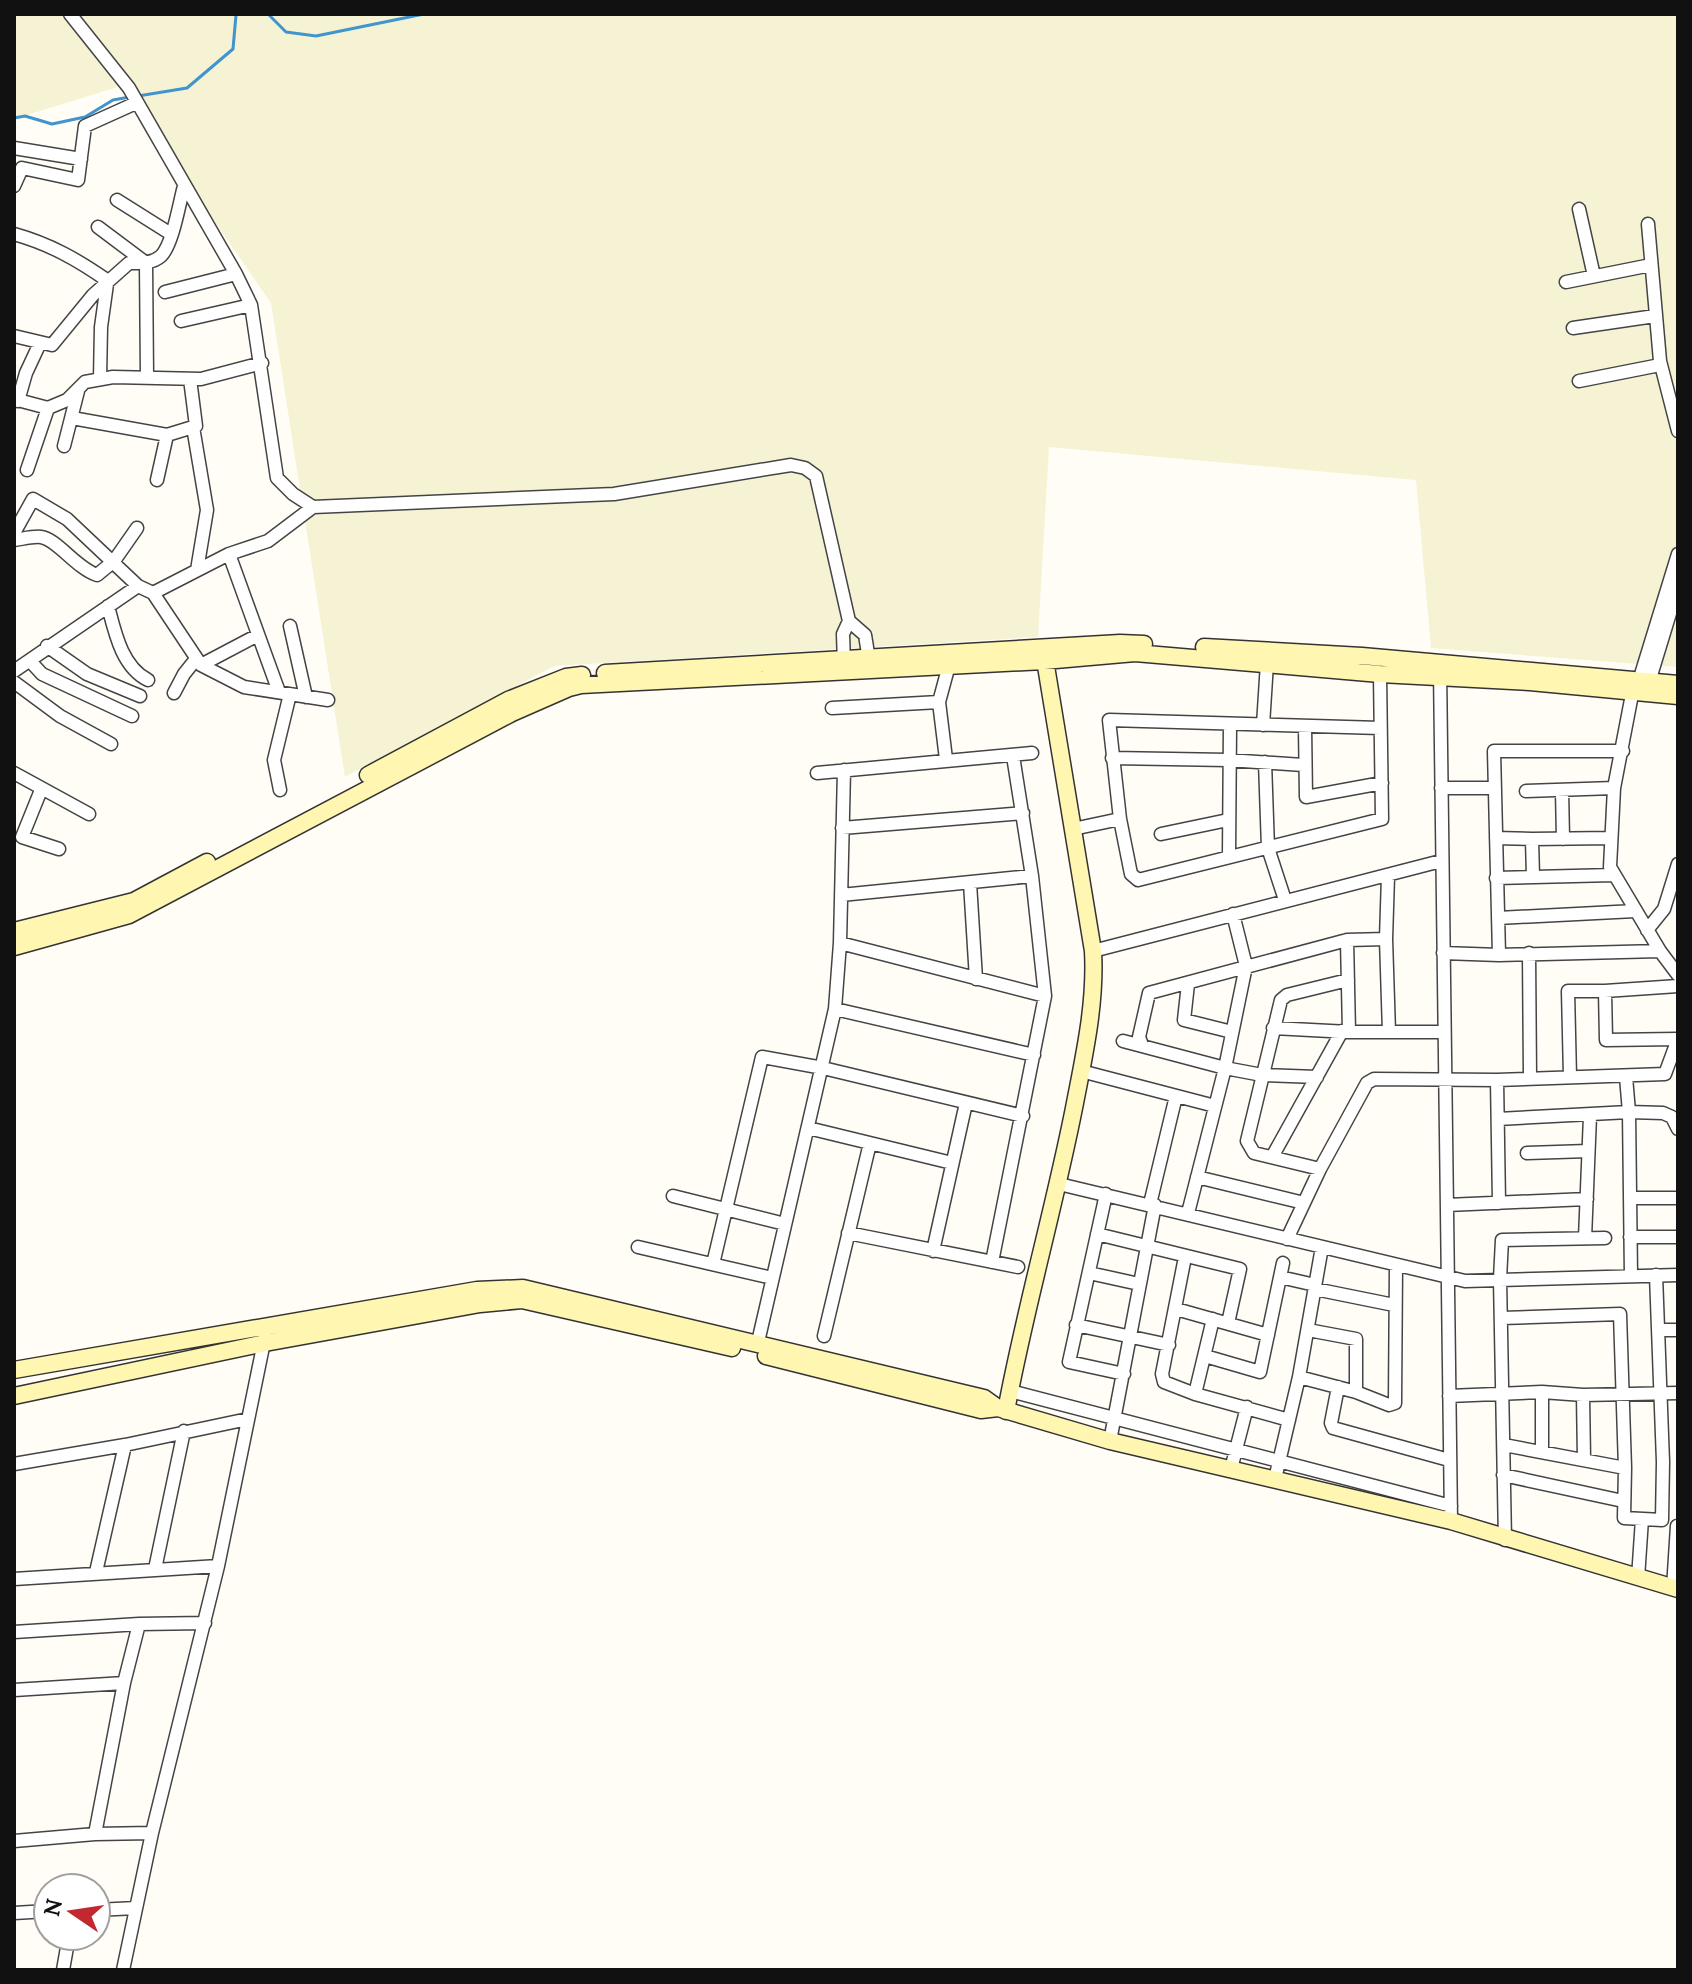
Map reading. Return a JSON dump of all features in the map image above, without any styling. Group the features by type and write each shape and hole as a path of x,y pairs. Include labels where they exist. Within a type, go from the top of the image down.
{"street":[{"path":"73,18 129,88 236,274 251,305 277,478 293,494 313,507"},
{"path":"14,186 22,168 78,180 85,126 136,103"},
{"path":"14,148 81,159"},
{"path":"14,336 52,345 93,295 129,263 146,263 160,257 168,246 184,186"},
{"path":"117,200 171,234"},
{"path":"1579,209 1594,276"},
{"path":"1648,224 1660,365 1678,431"},
{"path":"98,227 146,263"},
{"path":"14,234 43,242 73,257 108,282"},
{"path":"146,263 147,377"},
{"path":"1566,282 1651,265"},
{"path":"165,292 236,274"},
{"path":"100,379 100,330 108,282"},
{"path":"181,321 251,305"},
{"path":"1573,328 1655,316"},
{"path":"40,343 16,400 48,408 67,400 85,382 147,377 201,379 262,363"},
{"path":"1579,381 1660,365"},
{"path":"72,418 167,435 193,427 196,426 190,379"},
{"path":"64,446 79,389"},
{"path":"27,470 48,408"},
{"path":"193,427 207,510 197,570"},
{"path":"157,480 167,435"},
{"path":"153,593 229,554 268,541 313,507 614,494 791,465 805,468 816,476 849,621 865,635 870,664"},
{"path":"14,533 33,499 67,519 138,586 153,593 199,662 244,687 328,700"},
{"path":"14,540 41,537 51,540 85,571 97,575 114,561 137,528"},
{"path":"229,554 258,635 285,693 274,760 280,790"},
{"path":"1678,554 1639,684 1614,788 1610,867 1660,951 1678,975"},
{"path":"14,671 138,586"},
{"path":"1639,684 1678,587"},
{"path":"108,606 115,636 133,673 148,680"},
{"path":"844,665 843,634 849,621"},
{"path":"290,626 306,697"},
{"path":"174,693 184,674 199,662 258,635"},
{"path":"870,664 949,665 1125,643 1639,684 1678,684"},
{"path":"47,646 87,674 140,696"},
{"path":"14,931 134,901 508,700 566,677 652,668 844,665 1044,654 1135,653 1380,674 1440,669"},
{"path":"1002,1410 1010,1391 1059,1184 1092,1003 1093,951 1044,654"},
{"path":"30,661 42,674 132,716"},
{"path":"1263,725 1267,663"},
{"path":"14,947 129,915 485,727 569,688 844,665"},
{"path":"946,759 939,702 949,665"},
{"path":"1440,669 1451,1514"},
{"path":"1380,674 1382,819 1138,880 1131,874 1120,819 1109,720 1380,728"},
{"path":"14,682 60,716 111,744"},
{"path":"1639,684 1678,696"},
{"path":"832,708 939,702"},
{"path":"1229,856 1230,725"},
{"path":"1305,727 1303,765 1306,797 1382,783"},
{"path":"1499,955 1494,751 1623,751"},
{"path":"817,773 1032,753"},
{"path":"992,1262 1045,996 1032,876 1013,756"},
{"path":"1112,758 1303,765"},
{"path":"1265,762 1268,848 1285,900"},
{"path":"758,1342 835,1009 840,943 844,770"},
{"path":"14,773 89,814"},
{"path":"1441,788 1494,788"},
{"path":"1526,791 1614,788"},
{"path":"41,790 22,837 59,849"},
{"path":"1562,790 1563,839"},
{"path":"842,828 1023,813"},
{"path":"1073,829 1120,819"},
{"path":"1161,834 1228,820"},
{"path":"1496,838 1611,838"},
{"path":"1532,839 1533,877"},
{"path":"1093,951 1441,861"},
{"path":"1647,930 1664,909 1678,864"},
{"path":"1496,878 1613,875"},
{"path":"841,895 1032,876"},
{"path":"1388,876 1386,939 1389,1032"},
{"path":"970,883 976,979"},
{"path":"1498,918 1635,911"},
{"path":"1188,1213 1225,1068 1246,966 1233,914"},
{"path":"1142,1045 1139,1037 1149,993 1347,940 1386,939"},
{"path":"1272,1157 1346,1032 1347,940"},
{"path":"840,943 1045,996"},
{"path":"1443,953 1499,955 1660,951"},
{"path":"1529,953 1530,1078"},
{"path":"1320,1169 1254,1153 1247,1141 1278,1005 1283,997 1348,980"},
{"path":"1188,984 1184,1020 1232,1032"},
{"path":"1570,1077 1568,991 1678,986"},
{"path":"1287,1239 1320,1169 1367,1083 1374,1079 1497,1080 1665,1074 1678,1039 1606,1040 1605,991"},
{"path":"835,1009 1034,1055"},
{"path":"1273,1028 1444,1032"},
{"path":"1123,1041 1262,1075 1317,1077"},
{"path":"713,1264 762,1057 823,1068 1023,1116"},
{"path":"1081,1071 1215,1106"},
{"path":"1626,1077 1631,1276"},
{"path":"1497,1080 1499,1203"},
{"path":"1110,1441 1131,1337 1152,1205 1176,1096"},
{"path":"933,1251 966,1103"},
{"path":"1498,1119 1663,1113 1672,1117 1678,1129"},
{"path":"1585,1238 1590,1116"},
{"path":"808,1128 952,1163"},
{"path":"824,1336 870,1143"},
{"path":"1527,1153 1588,1151"},
{"path":"1197,1177 1304,1203"},
{"path":"1059,1184 1465,1281 1678,1275"},
{"path":"1106,1194 1069,1362 1124,1374"},
{"path":"673,1196 785,1224"},
{"path":"1630,1198 1678,1198"},
{"path":"1447,1205 1587,1199"},
{"path":"848,1233 1018,1267"},
{"path":"1097,1234 1240,1269 1228,1323"},
{"path":"1630,1237 1678,1237"},
{"path":"1505,1540 1502,1240 1605,1238"},
{"path":"638,1247 772,1278"},
{"path":"1275,1479 1299,1377 1322,1247"},
{"path":"1185,1257 1162,1374 1164,1382 1195,1394 1289,1420"},
{"path":"1205,1356 1260,1372 1283,1263"},
{"path":"1299,1377 1356,1392 1389,1405 1395,1403 1396,1265"},
{"path":"1089,1273 1139,1284"},
{"path":"1502,1318 1620,1314 1624,1518 1662,1520 1663,1462 1656,1275"},
{"path":"1280,1277 1394,1305"},
{"path":"14,1396 265,1335 477,1290 509,1287 540,1290 984,1398 1002,1410"},
{"path":"14,1370 522,1300 755,1353 981,1410 1002,1410 1110,1441 1231,1469 1451,1514"},
{"path":"1176,1309 1268,1335"},
{"path":"1195,1394 1213,1319"},
{"path":"1076,1325 1169,1345"},
{"path":"1308,1330 1356,1339 1356,1392"},
{"path":"1658,1330 1678,1330"},
{"path":"123,1970 152,1833 218,1566 265,1335"},
{"path":"1338,1387 1331,1423 1333,1428 1449,1460"},
{"path":"1010,1391 1280,1461 1451,1514 1505,1540 1675,1588 1677,1526"},
{"path":"1449,1396 1542,1392 1583,1395 1678,1393"},
{"path":"1542,1392 1542,1450"},
{"path":"1583,1395 1584,1460"},
{"path":"1231,1469 1247,1407"},
{"path":"14,1464 248,1419"},
{"path":"155,1569 184,1431"},
{"path":"96,1572 125,1445"},
{"path":"1504,1445 1625,1468"},
{"path":"1663,1462 1678,1461"},
{"path":"1503,1475 1623,1501"},
{"path":"1638,1578 1642,1519"},
{"path":"14,1579 218,1566"},
{"path":"14,1632 205,1623"},
{"path":"95,1834 124,1683 139,1624"},
{"path":"14,1690 124,1683"},
{"path":"14,1841 152,1833"},
{"path":"112,1909 136,1908"}],"shaded area":[{"path":"14,14 1678,14 1678,667 1431,648 1416,480 1049,447 1038,637 554,666 345,777 271,303 121,86 14,119"}],"waterway":[{"path":"138,96 187,88 233,49 236,15 239,14"},
{"path":"268,14 286,32 316,36 424,14"},
{"path":"14,118 25,116 52,124 85,117 113,100 130,97"}]}
